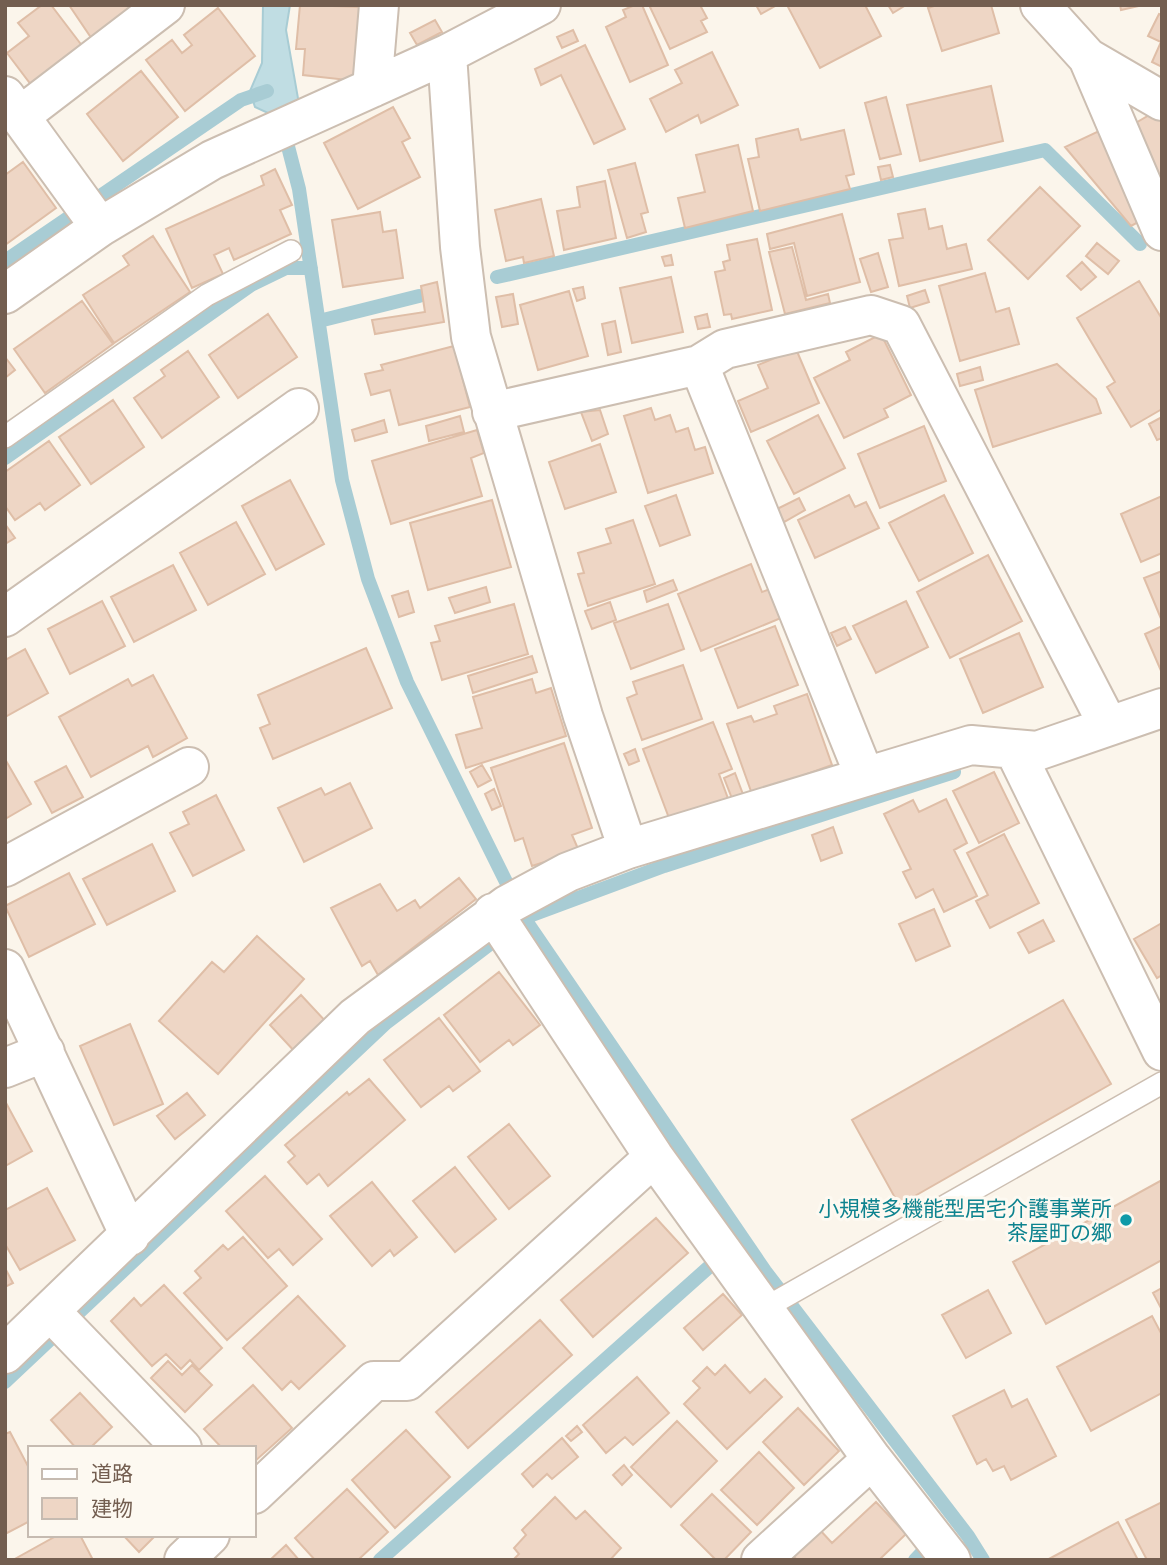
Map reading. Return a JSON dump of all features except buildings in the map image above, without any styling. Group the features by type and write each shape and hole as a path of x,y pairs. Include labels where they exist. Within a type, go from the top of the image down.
{"street":[{"path":"89,211 13,106 166,5"},
{"path":"372,88 379,5"},
{"path":"1040,5 1088,58 1162,101"},
{"path":"5,294 89,211 212,160 447,54 518,11"},
{"path":"447,54 461,260 471,337 583,716 628,849"},
{"path":"1088,58 1162,231"},
{"path":"492,412 699,365 725,349 872,315 901,325 1108,725"},
{"path":"699,365 865,777"},
{"path":"5,617 299,408"},
{"path":"5,1354 61,1322 130,1236 355,1017 568,872 628,849 971,745 1037,751 1162,708"},
{"path":"1015,751 1162,1051"},
{"path":"5,867 189,767"},
{"path":"506,915 654,1157 770,1305 872,1459 938,1543"},
{"path":"5,969 130,1236"},
{"path":"5,1068 45,1052"},
{"path":"256,1492 374,1381 407,1381 654,1157"},
{"path":"61,1322 180,1446"},
{"path":"761,1560 872,1459"},
{"path":"184,1560 208,1537"}],"lane":[{"path":"5,438 207,295 291,251"},
{"path":"770,1305 1162,1083"}],"water":[{"path":"263,5 290,5 286,30 299,104 270,114 255,107 250,91 262,63"}],"waterway":[{"path":"5,261 241,100 267,91"},
{"path":"284,131 299,189 342,480 368,579 407,682 524,918 765,1271 968,1536 983,1560"},
{"path":"497,277 1045,150 1140,244"},
{"path":"5,458 251,285 286,268 311,268"},
{"path":"319,321 419,296"},
{"path":"5,1382 386,1023 524,918 664,866 954,772"},
{"path":"380,1560 709,1267"},
{"path":"915,1560 934,1540"}],"place":[{"name":"小規模多機能型居宅介護事業所 茶屋町の郷","path":"1126,1220"}]}
